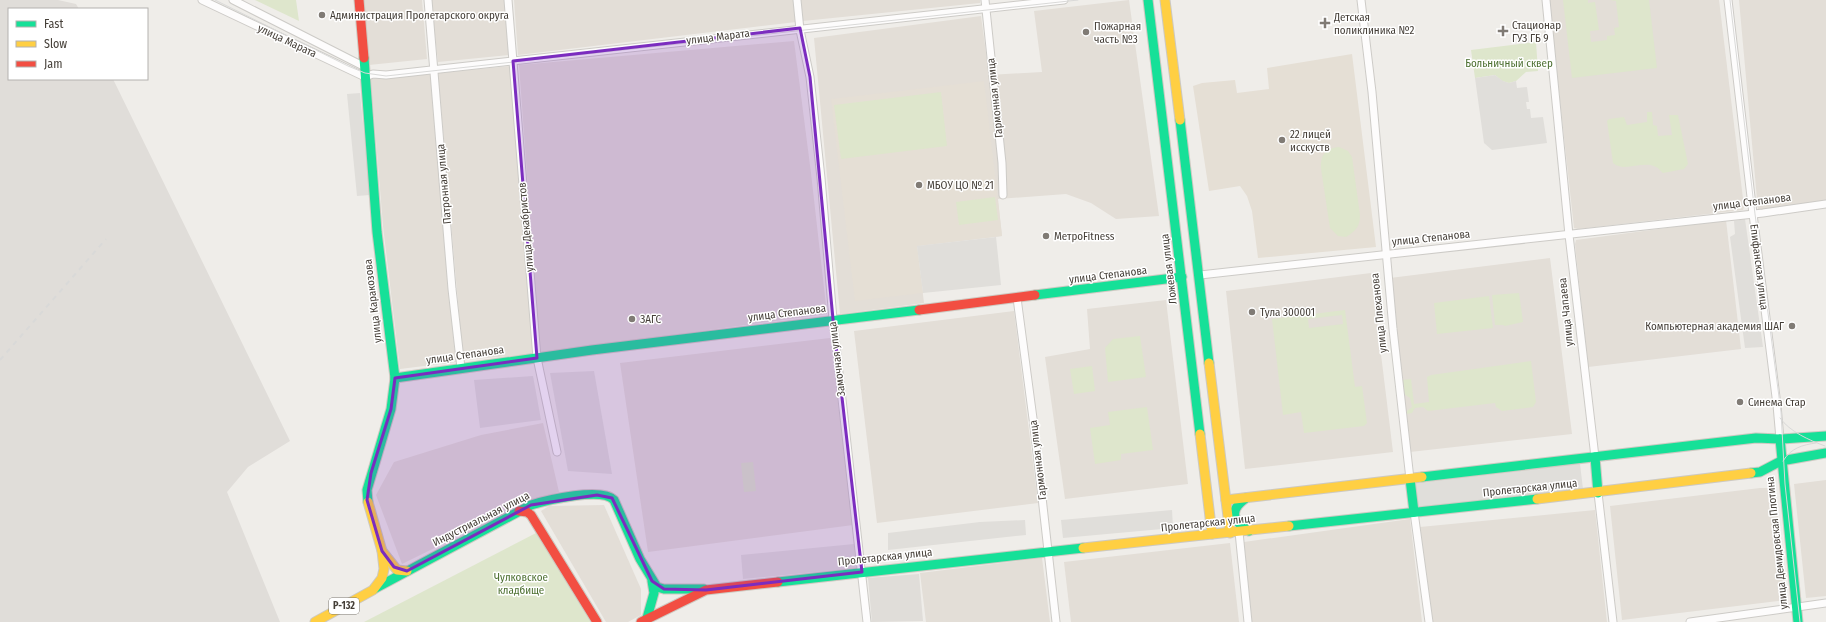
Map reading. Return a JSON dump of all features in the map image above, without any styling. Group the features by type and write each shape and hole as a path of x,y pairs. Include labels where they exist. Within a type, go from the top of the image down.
{"main road":[{"name":"улица Каракозова","path":"358,0 364,66 369,76 377,232 395,378 391,409 367,490 370,516 382,551 384,574 373,590"},
{"name":"Ложевая улица","path":"1148,0 1212,534"},
{"path":"1165,0 1200,275 1226,500 1234,532"},
{"path":"1162,112 1179,109"},
{"name":"улица Степанова","path":"395,378 833,319 950,307 1200,275"},
{"name":"Пролетарская улица","path":"1226,500 1756,438 1780,439 1826,436"},
{"path":"1780,439 1781,461"},
{"name":"Пролетарская улица","path":"644,620 706,590 1048,551 1598,493 1760,472 1781,461 1826,453"},
{"name":"улица Чапаева","path":"1595,458 1598,493"},
{"name":"улица Демидовская Плотина","path":"1781,461 1795,606 1798,622"},
{"name":"улица Плеханова","path":"1410,479 1414,512"},
{"name":"Индустриальная улица","path":"373,590 519,511 537,503 555,499 597,495 612,498 640,559 652,581 654,593 644,620"},
{"path":"1246,498 1236,506 1234,512 1238,524 1248,531"},
{"path":"519,511 527,512 530,515 597,622"},
{"path":"382,551 394,567 400,571 407,571"},
{"path":"652,581 657,587 664,589 706,590"},
{"name":"Р-132","path":"315,622 373,590"}],"street":[{"name":"улица Марата","path":"202,0 369,76 1064,0"},
{"name":"улица Марата","path":"233,0 364,66"},
{"name":"Патронная улица","path":"428,0 452,289 461,368"},
{"name":"улица Декабристов","path":"508,0 537,358 557,452"},
{"name":"Замочная улица","path":"797,0 800,28 810,77 822,178 833,319 867,622"},
{"name":"Гармонная улица","path":"985,0 1002,164 1003,195"},
{"name":"улица Плеханова","path":"1361,0 1372,92 1386,255 1410,479"},
{"name":"улица Чапаева","path":"1546,0 1569,234 1595,458"},
{"name":"Епифанская улица","path":"1728,0 1753,214 1777,400 1780,439"},
{"name":"улица Степанова","path":"1200,275 1753,214 1826,204"},
{"name":"Гармонная улица","path":"1017,298 1034,426 1056,622"},
{"name":"улица Чапаева","path":"1598,493 1613,622"},
{"name":"улица Плеханова","path":"1414,512 1429,622"},
{"path":"1234,532 1248,622"},
{"path":"1690,622 1795,606 1826,603"}],"highlighted area":[{"path":"800,28 810,77 833,319 862,572 706,590 664,589 652,581 612,498 597,495 531,505 407,571 394,567 382,551 367,500 371,473 391,409 395,378 537,358 513,61"}],"shaded area":[{"path":"0,0 58,0 76,4 78,8 8,8 8,80 113,80 290,441 248,467 227,492 280,622 0,622"},
{"path":"364,0 422,0 427,59 369,65"},
{"path":"431,0 505,0 509,55 438,62"},
{"path":"514,0 794,0 796,22 518,55"},
{"path":"801,0 980,0 980,3 803,21"},
{"path":"1129,0 1159,216 1116,219 1091,203 1066,194 998,199 1002,236 917,246 924,303 840,314 814,38 981,16 989,75 1042,72 1034,11"},
{"path":"1549,0 1719,0 1744,207 1743,210 1578,229 1574,228"},
{"path":"1739,0 1826,0 1826,201 1758,210"},
{"path":"794,41 827,314 540,353 519,65"},
{"name":"22 лицей исскуств","path":"1352,54 1376,247 1258,258 1252,211 1247,196 1240,186 1209,191 1193,86 1202,83 1235,80 1237,93 1269,89 1267,68"},
{"path":"510,66 534,354 463,360 438,73"},
{"path":"433,74 456,362 400,369 383,226 371,79"},
{"path":"1495,75 1503,81 1509,83 1516,81 1517,88 1527,87 1529,102 1526,102 1527,109 1530,109 1531,118 1543,117 1547,143 1492,150 1484,143 1475,78"},
{"name":"МБОУ ЦО № 21","path":"984,81 1002,236 917,246 923,293 855,301 831,99"},
{"path":"360,93 370,195 357,196 347,94"},
{"path":"1745,219 1763,347 1745,348 1730,237 1735,234 1734,221"},
{"path":"1726,220 1741,349 1588,367 1575,244 1576,240"},
{"path":"996,237 1001,285 923,293 917,246"},
{"path":"1550,258 1572,434 1410,452 1390,278"},
{"path":"1371,273 1393,452 1245,469 1226,291"},
{"path":"1166,300 1188,484 1065,499 1045,357 1090,349 1087,309"},
{"path":"1014,311 1038,503 877,523 854,331"},
{"path":"830,338 853,525 648,552 620,363"},
{"path":"594,371 612,474 568,471 550,373"},
{"path":"533,376 541,420 480,428 474,380"},
{"path":"543,423 559,492 532,500 402,564 376,495 394,462 481,435"},
{"path":"1580,464 1583,489 1417,507 1415,483"},
{"path":"1826,480 1826,596 1806,598 1794,484"},
{"path":"1760,488 1775,488 1787,600 1622,620 1610,506"},
{"path":"604,505 641,589 641,615 628,622 606,622 541,511 549,506"},
{"path":"1172,510 1173,528 1063,538 1061,520"},
{"path":"1595,510 1607,622 1432,622 1420,527"},
{"path":"1410,519 1422,622 1252,622 1244,542"},
{"path":"1025,520 1026,535 888,550 888,533 980,522"},
{"path":"1230,543 1239,622 1071,622 1064,562"},
{"path":"854,544 856,568 743,579 741,555"},
{"path":"1042,558 1050,622 926,622 920,573"},
{"path":"919,574 923,621 872,622 868,578"}],"green space":[{"path":"255,0 296,0 299,21"},
{"path":"1563,0 1588,0 1588,3 1595,2 1599,30 1590,31 1591,42 1607,40 1607,36 1615,35 1614,28 1619,27 1616,1 1610,0 1649,0 1657,68 1572,78"},
{"name":"Больничный сквер","path":"1536,42 1538,71 1526,72 1516,81 1509,83 1502,81 1495,75 1475,78 1471,50"},
{"path":"941,92 947,146 841,159 834,105"},
{"path":"1647,112 1652,112 1653,125 1657,126 1658,136 1672,135 1669,115 1678,115 1688,164 1684,169 1663,173 1657,167 1651,165 1623,167 1617,166 1613,163 1607,121 1609,119 1624,117 1627,125 1647,122"},
{"path":"1339,147 1348,151 1352,157 1360,215 1357,228 1346,237 1338,236 1330,228 1321,169 1321,160 1324,154 1330,149"},
{"path":"995,197 998,220 959,225 956,202"},
{"path":"1519,293 1523,322 1505,326 1495,325 1492,295"},
{"path":"1489,296 1493,328 1437,334 1434,303"},
{"path":"1345,310 1355,387 1362,386 1367,423 1364,426 1304,433 1301,412 1283,415 1272,319","holes":["1342,315 1343,324 1309,328 1308,319"]},
{"path":"1140,336 1146,377 1108,382 1105,348 1113,339"},
{"path":"1531,361 1536,402 1533,407 1502,411 1496,407 1495,403 1428,411 1423,407 1415,408 1412,413 1407,414 1407,411 1412,407 1410,398 1404,394 1402,380 1411,379 1414,404 1429,402 1427,377 1431,375"},
{"path":"1092,366 1095,391 1074,394 1070,369"},
{"path":"1147,407 1153,450 1121,454 1121,460 1095,464 1090,428 1110,425 1108,412"},
{"path":"753,462 756,491 744,492 741,463"},
{"name":"Чулковское кладбище","path":"536,533 592,622 364,622"}],"tram line":[{"path":"215,0 348,66 365,73 386,76 1078,0"},
{"path":"1730,0 1755,214 1781,412 1785,484 1800,622"},
{"path":"1780,418 1794,431 1825,446"},
{"path":"1783,461 1793,450 1816,443"}],"railway":[{"path":"0,360 106,239"}],"traffic: fast":[{"path":"1148,0 1200,434"},
{"path":"364,58 377,232 395,378 391,409 367,490 368,502"},
{"path":"1180,120 1209,363"},
{"path":"1035,295 1182,277"},
{"path":"395,378 592,350 919,310"},
{"path":"1422,477 1756,438 1782,439 1826,436"},
{"path":"1780,439 1798,622"},
{"path":"1751,473 1760,472 1781,461 1826,453"},
{"path":"1595,457 1598,493"},
{"path":"1410,479 1414,512"},
{"path":"374,589 531,505 549,500 587,495 608,496 614,500 640,559 657,587 664,589 704,589"},
{"path":"1246,498 1237,507 1235,516 1236,520 1249,531"},
{"path":"1289,526 1537,499"},
{"path":"778,582 1083,548"},
{"path":"647,618 654,593 652,581"}],"traffic: slow":[{"path":"1165,0 1180,120"},
{"path":"1209,363 1230,533"},
{"path":"1200,434 1212,534 1289,526"},
{"path":"1537,499 1751,473"},
{"path":"1226,500 1422,477"},
{"path":"315,622 373,590 382,578 384,569 382,551 368,502"},
{"path":"1083,548 1212,534"},
{"path":"382,551 397,570 407,571"}],"traffic: jam":[{"path":"359,0 364,58"},
{"path":"919,310 1035,295"},
{"path":"519,511 527,512 531,515 597,622"},
{"path":"641,622 706,590 778,582"}],"place":[{"name":"Администрация Пролетарского округа","path":"322,15"},
{"name":"Детская поликлиника №2","path":"1325,23"},
{"name":"Стационар ГУЗ ГБ 9","path":"1503,31"},
{"name":"Пожарная часть №3","path":"1086,32"},
{"name":"22 лицей исскуств","path":"1282,140"},
{"name":"МБОУ ЦО № 21","path":"919,185"},
{"name":"МетроFitness","path":"1046,236"},
{"name":"Тула 300001","path":"1252,312"},
{"name":"ЗАГС","path":"632,319"},
{"name":"Компьютерная академия ШАГ","path":"1792,326"},
{"name":"Синема Стар","path":"1740,402"}]}
